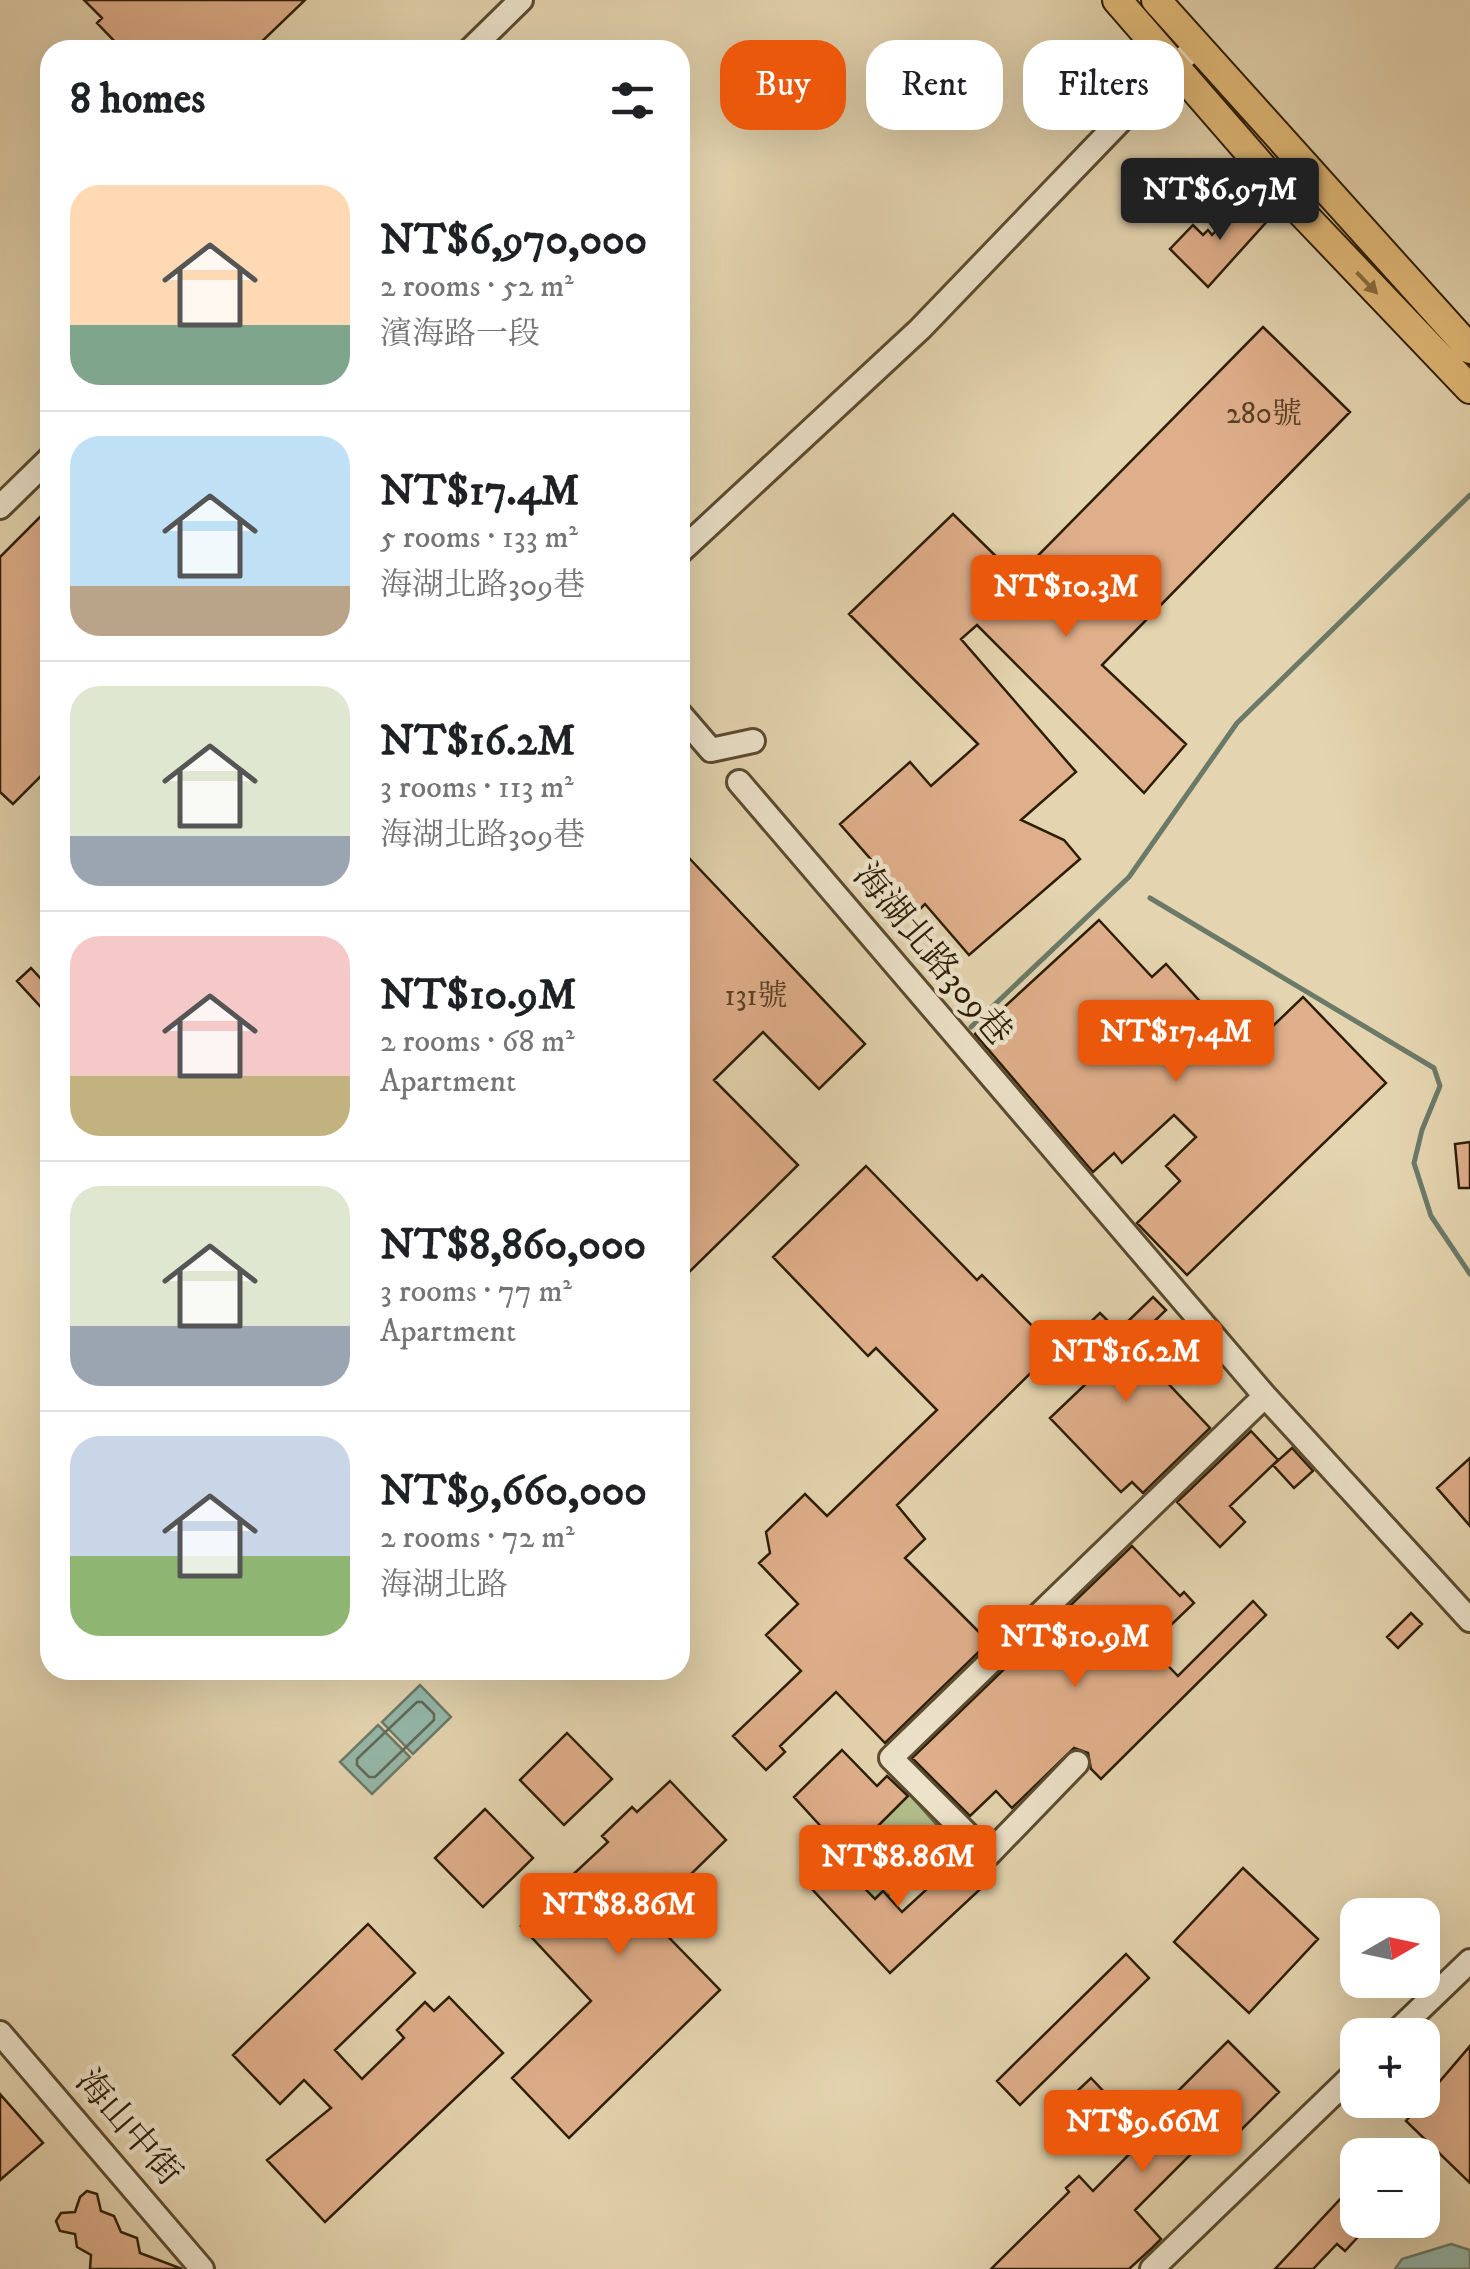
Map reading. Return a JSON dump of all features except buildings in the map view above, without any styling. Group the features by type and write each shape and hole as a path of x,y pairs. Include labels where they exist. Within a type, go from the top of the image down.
{"main road":[{"path":"1117,0 1152,40"},
{"path":"1156,0 1470,348"},
{"path":"1184,78 1302,214 1470,389"},
{"path":"1398,314 1418,292"}],"street":[{"path":"480,40 521,0"},
{"path":"1184,58 1197,47"},
{"path":"690,543 920,329 1112,130"},
{"path":"0,507 40,468"},
{"path":"690,726 711,750 753,741"},
{"name":"海湖北路309巷","path":"740,782 1265,1396 1470,1620"},
{"path":"1077,1763 988,1855 891,1758 1265,1396"},
{"path":"1411,2018 1470,1961"},
{"name":"海山中街","path":"0,2033 202,2269"},
{"path":"1152,2269 1340,2087"}],"green space":[{"path":"909,1794 943,1832 942,1842 888,1896 883,1891 875,1899 840,1863"}],"water":[{"path":"420,1685 451,1717 413,1754 382,1722"},
{"path":"378,1725 410,1757 372,1794 340,1762"},
{"path":"1451,2244 1470,2250 1470,2269 1395,2269 1402,2259"}],"waterway":[{"path":"971,1027 1129,877 1237,723 1470,495"},
{"path":"1150,898 1434,1068 1440,1086 1414,1163 1431,1216 1470,1274"}]}
